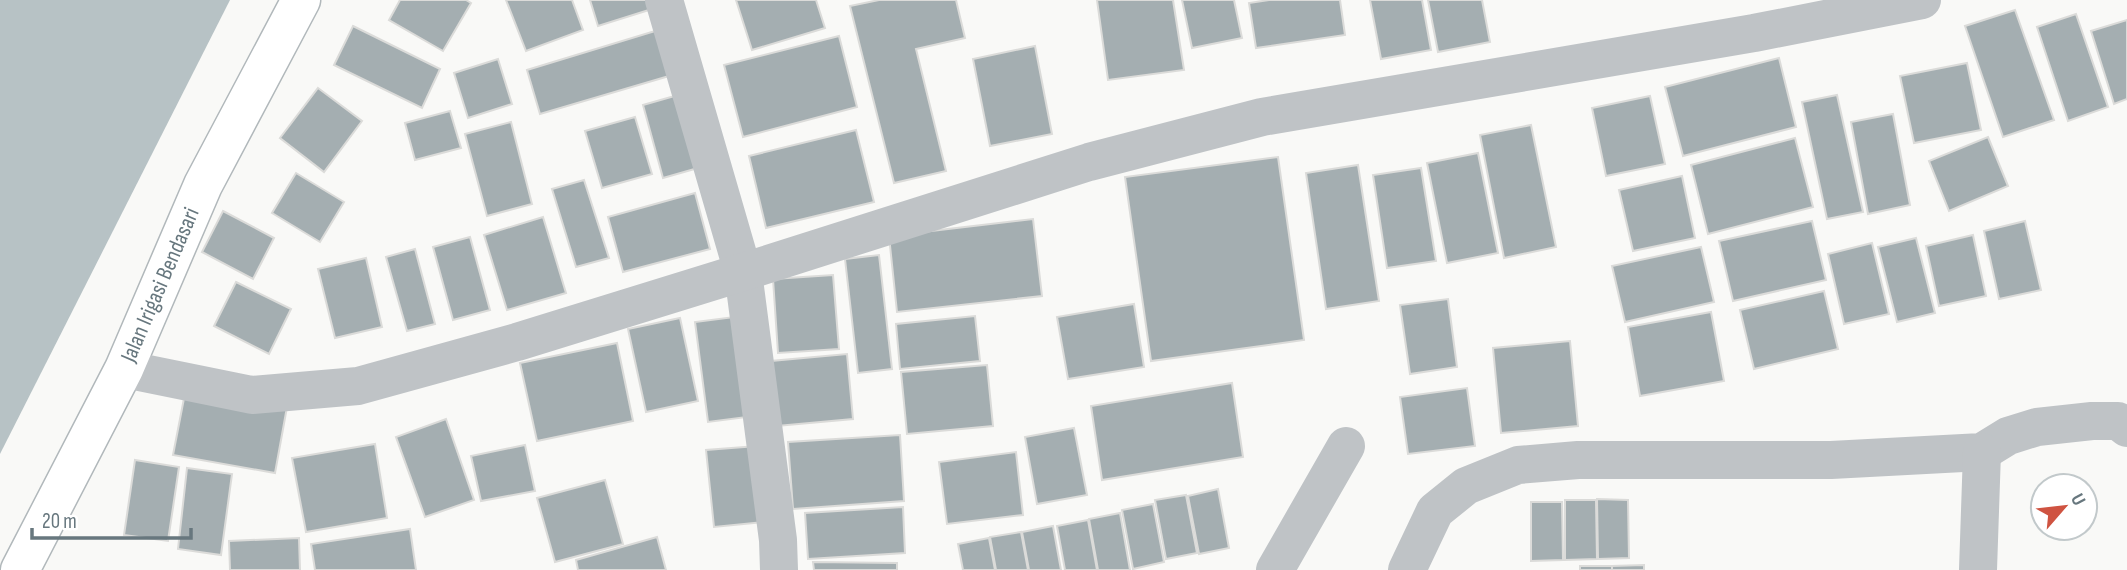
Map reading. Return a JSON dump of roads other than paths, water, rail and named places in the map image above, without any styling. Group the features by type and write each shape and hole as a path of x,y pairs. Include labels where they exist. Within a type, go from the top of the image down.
{"street":[{"name":"Jalan Irigasi Bendasari","path":"20,570 124,369 203,185 301,0"},
{"path":"664,0 743,272 778,540 779,570"},
{"path":"124,369 252,395 358,386 517,342 1089,162 1262,117 1741,36 1922,0"},
{"path":"1407,570 1435,512 1466,486 1518,465 1578,460 1831,460 1982,452 2008,436 2037,426 2118,421 2127,428"},
{"path":"1275,570 1346,446"},
{"path":"1978,570 1982,452"}]}
